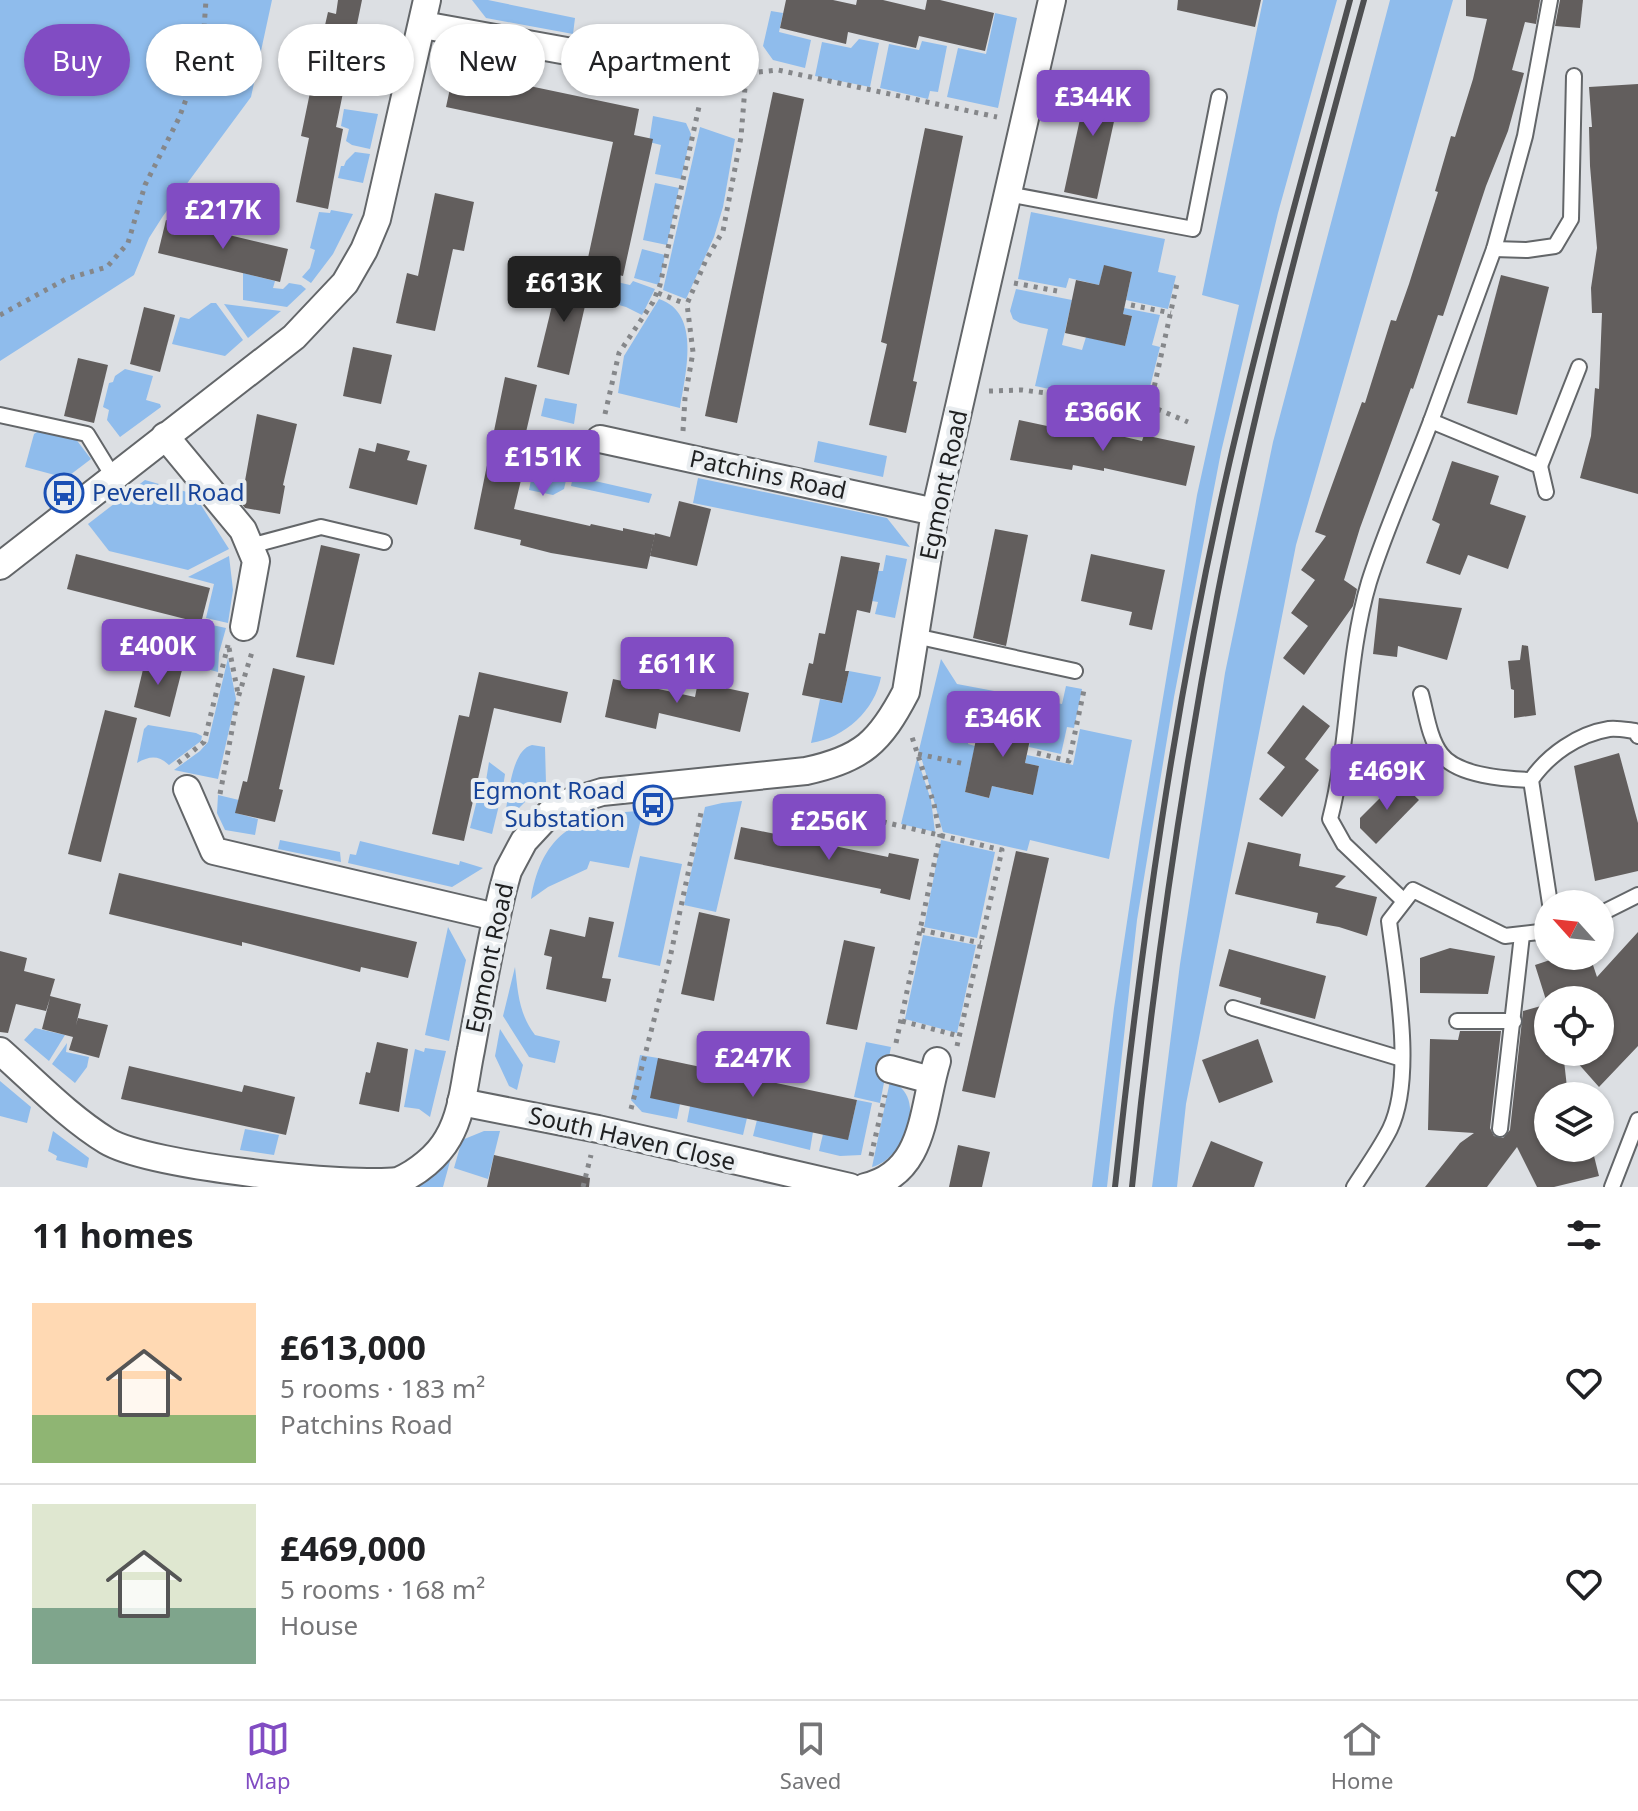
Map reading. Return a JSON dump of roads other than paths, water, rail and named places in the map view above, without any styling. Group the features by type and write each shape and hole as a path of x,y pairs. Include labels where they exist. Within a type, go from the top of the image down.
{"street":[{"name":"Egmont Road","path":"0,1051 89,1128 123,1149 188,1167 333,1187 381,1185 398,1181 440,1150 449,1137 461,1102 496,917 508,871 524,841 550,813 566,803 602,792 806,771 835,765 864,750 894,715 906,692 935,512 1052,0"},
{"path":"0,566 294,337 345,283 377,219 425,13 561,44"},
{"path":"165,436 243,530 256,561 236,635"},
{"name":"Patchins Road","path":"600,439 935,512"},
{"path":"187,789 214,851 496,917"},
{"path":"867,1174 889,1179 905,1164 920,1132 934,1070 890,1069"},
{"name":"South Haven Close","path":"461,1102 598,1129 850,1187"}],"lane":[{"path":"1404,901 1344,844 1330,819 1340,780 1349,681 1369,583 1494,249 1525,136 1550,0"},
{"path":"1494,249 1527,250 1555,246 1571,219 1574,76"},
{"path":"1008,194 1193,229 1219,97"},
{"path":"1546,492 1540,466 1579,367"},
{"path":"0,415 87,434 114,478"},
{"path":"1431,421 1540,466"},
{"path":"250,546 321,527 384,542"},
{"path":"915,636 1075,671"},
{"path":"1421,694 1441,756 1468,772 1499,779 1531,780"},
{"path":"1548,890 1531,780 1544,761 1576,740 1609,729 1635,731 1638,736"},
{"path":"1354,1187 1391,1126 1403,1073 1400,1009 1389,921 1413,890 1505,936 1534,933"},
{"path":"1614,907 1638,895"},
{"path":"1500,1129 1522,935"},
{"path":"1233,1008 1402,1059"},
{"path":"1457,1021 1514,1021"},
{"path":"1612,1187 1638,1120"}],"railway":[{"path":"1115,1187 1148,913 1192,640 1258,344 1350,0"},
{"path":"1132,1187 1168,891 1217,597 1266,372 1364,0"}],"place":[{"name":"Peverell Road","path":"64,493"},
{"name":"Egmont Road Substation","path":"653,805"}]}
